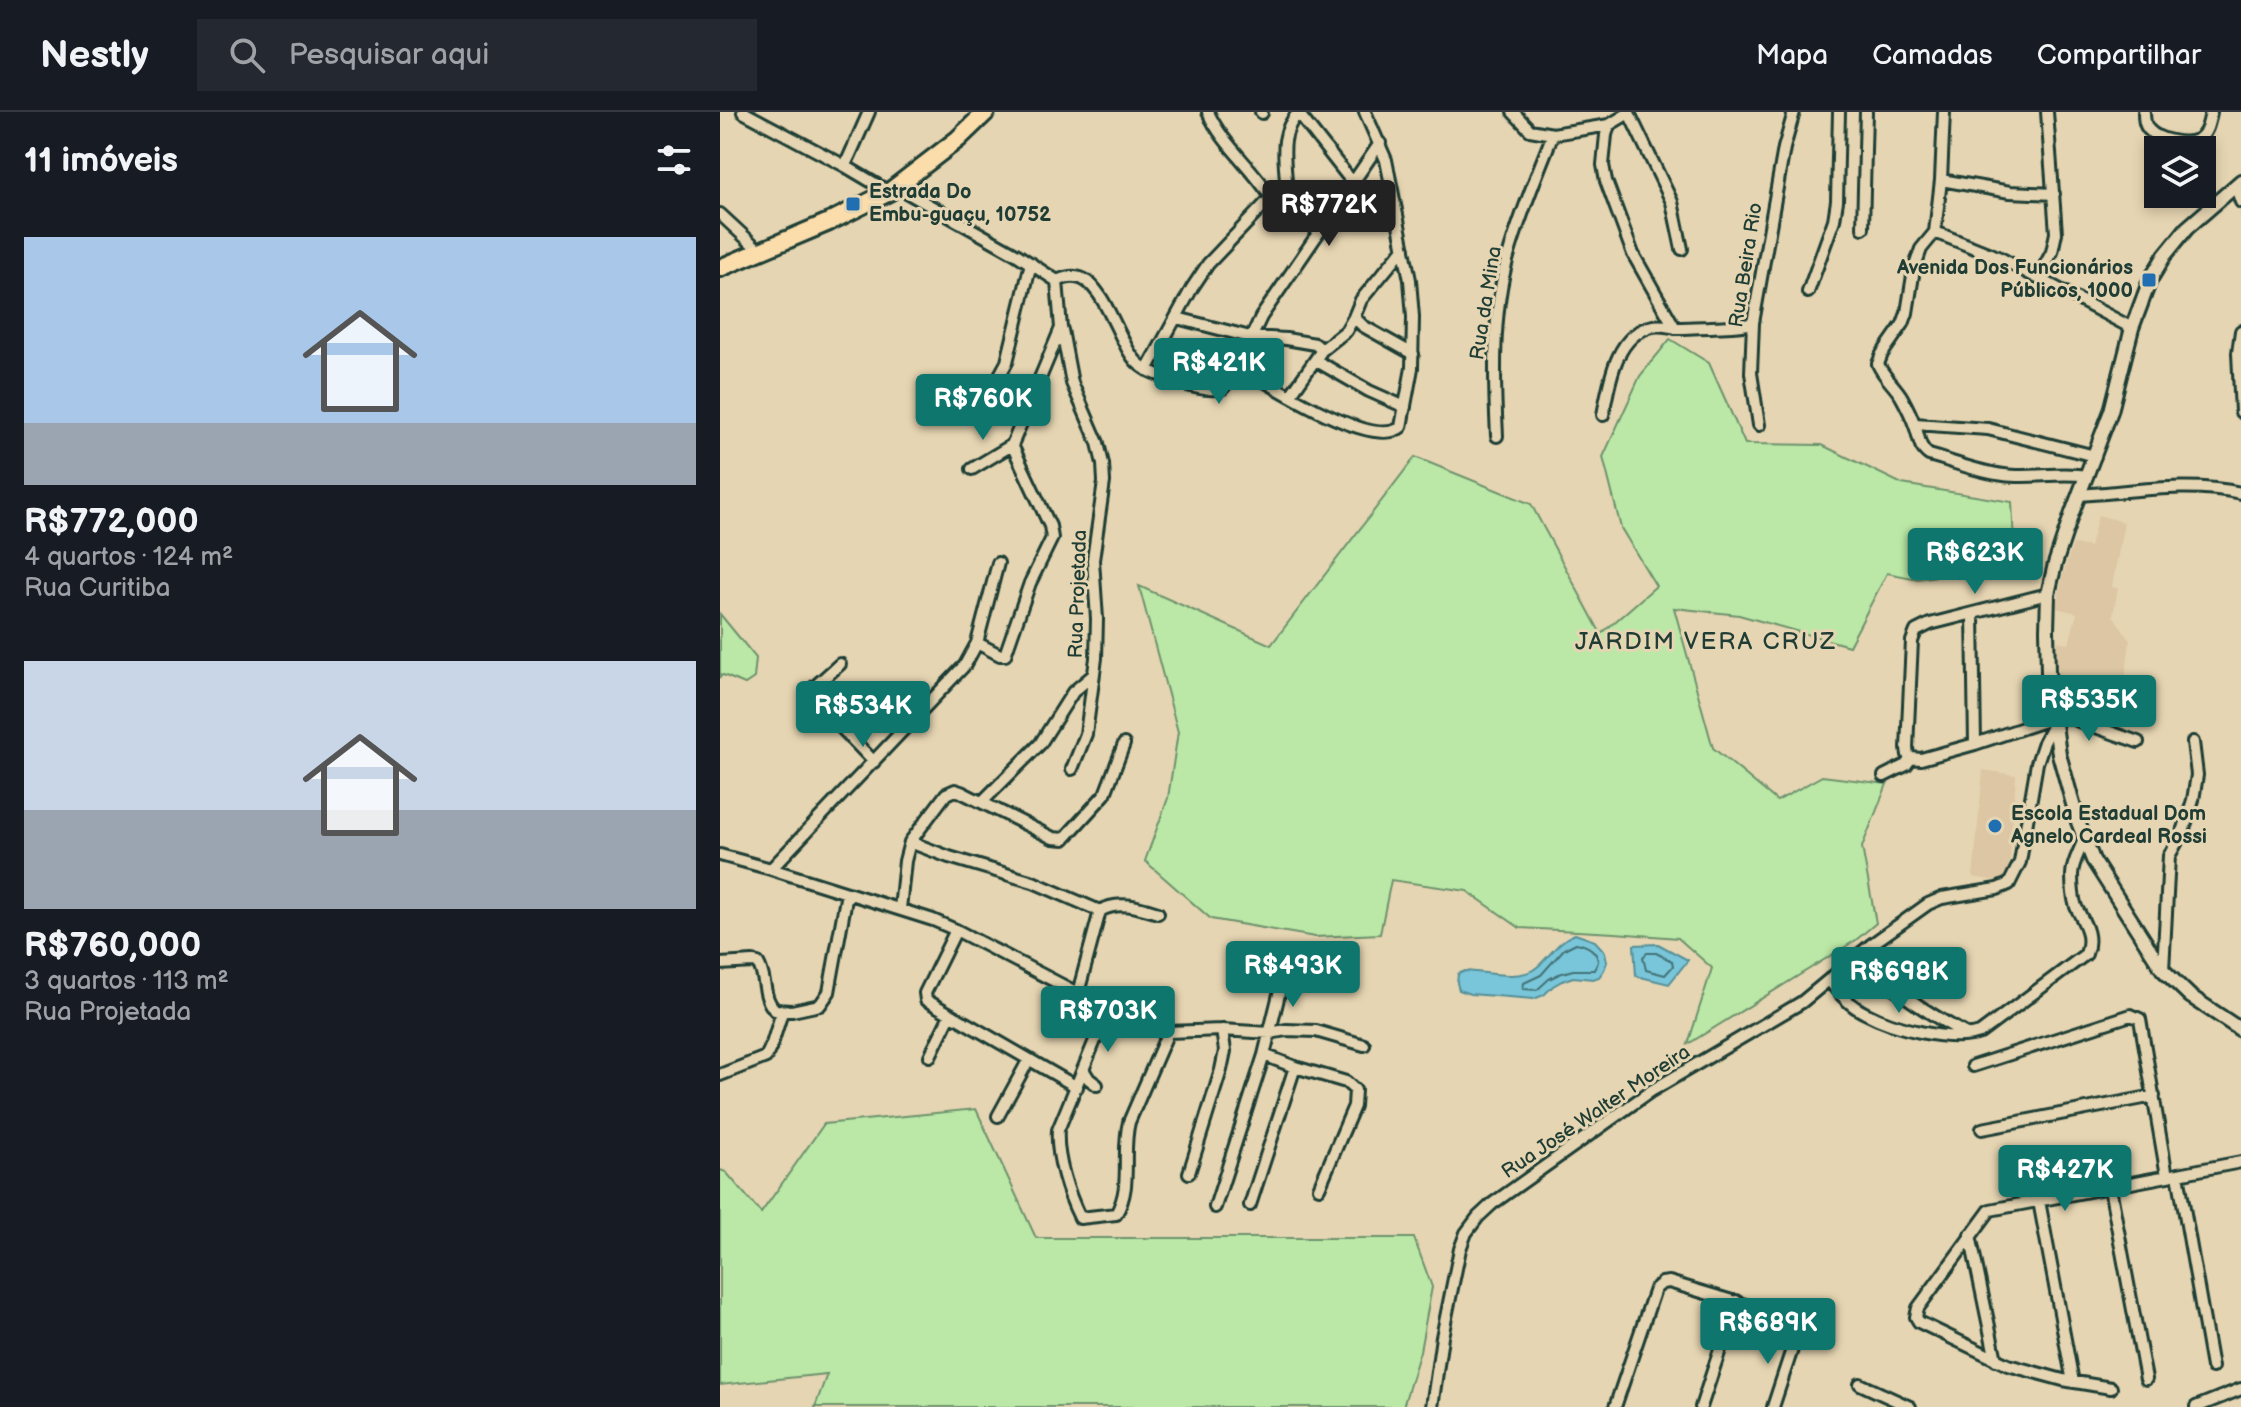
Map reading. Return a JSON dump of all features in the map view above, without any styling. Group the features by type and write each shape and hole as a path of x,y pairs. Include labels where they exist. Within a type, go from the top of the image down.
{"main road":[{"path":"720,268 829,222 893,190 958,139 986,112"}],"street":[{"path":"743,112 1031,263 1057,281 1075,277 1081,279 1107,306 1133,358 1147,370 1181,383 1216,390 1229,382 1250,337 1277,291 1380,143"},
{"path":"845,166 869,112"},
{"path":"1208,112 1223,138 1253,171 1271,197"},
{"path":"1238,365 1331,418 1378,431 1398,430 1403,421 1413,354 1412,305 1386,160 1365,112"},
{"path":"1513,112 1530,130 1553,134 1609,125 1629,113 1672,202 1682,249"},
{"name":"Rua Beira Rio","path":"1759,425 1751,373 1753,323 1784,148 1794,112"},
{"path":"1808,292 1834,220 1839,112"},
{"path":"1863,228 1866,112"},
{"path":"1944,112 1935,232 1921,249 1915,264 1903,324 1878,364 1902,397 1915,424 1919,444 1929,455 2005,476 2071,473 2087,476"},
{"path":"2038,278 2056,241 2047,112"},
{"path":"2144,112 2144,121 2149,130 2158,137 2188,142 2198,140 2204,133 2211,112"},
{"path":"1147,370 1208,264 1286,180 1284,137 1298,113 1353,183"},
{"path":"1609,125 1603,165 1606,181 1633,254 1675,328"},
{"name":"Rua da Mina","path":"1497,436 1494,371 1503,278 1524,207 1553,134"},
{"path":"1941,180 2010,192 2054,194"},
{"path":"2239,184 2241,202"},
{"path":"2239,184 2187,228 2150,280 2132,328 2118,389 2058,552 2048,594 2048,672 2053,718 2068,790 2093,860 2163,970 2190,996 2241,1030"},
{"path":"720,214 760,251"},
{"path":"1935,232 2000,258 2132,328"},
{"path":"1290,396 1319,355 1342,335 1361,300 1404,248"},
{"path":"984,404 1007,362 1031,263"},
{"name":"Rua Projetada","path":"1057,281 1061,328 1072,383 1098,443 1103,464 1102,501 1094,551 1097,644 1086,734 1072,769"},
{"path":"1354,317 1363,326 1413,354"},
{"path":"1177,318 1250,337 1315,344 1319,355 1369,391 1405,407"},
{"path":"1603,415 1609,382 1626,344 1642,330 1664,325 1675,328 1753,323"},
{"name":"Rua Projetada","path":"977,643 1005,655 1030,583 1052,538 1050,526 1012,445 1061,328"},
{"path":"2241,331 2238,353 2241,412"},
{"path":"1915,424 1988,429 2095,456"},
{"path":"972,469 1012,445"},
{"path":"2078,495 2197,487 2241,493"},
{"path":"771,869 965,665 977,643 998,563"},
{"path":"2048,594 1930,624 1916,631 1912,641 1908,755 1921,759 2053,718 2138,742"},
{"path":"1973,614 1975,744"},
{"path":"840,664 812,689 811,694 874,762"},
{"path":"983,801 1040,744 1073,692 1092,676"},
{"name":"Rua José Walter Moreira","path":"1432,1407 1460,1249 1466,1233 1478,1217 1651,1091 1802,1002 1858,955 1928,904 1942,898 1997,889 2009,884 2020,862 2037,763 2053,718"},
{"path":"2163,970 2169,856 2184,829 2193,800 2197,775 2193,742"},
{"path":"900,909 910,842 950,791 983,801 1057,840 1064,839 1105,794 1124,744"},
{"path":"1884,776 1906,765 1911,758"},
{"path":"1829,980 1847,1001 1864,1013 1926,1033 1969,1036 1992,1025 2086,954 2088,933 2076,905 2072,874 2084,839"},
{"path":"910,842 1033,882 1100,911"},
{"path":"720,855 900,909 956,930 1139,1025 1168,1032 1316,1031 1364,1045"},
{"path":"720,964 758,963 765,978 770,1006 782,1012 820,1005 829,992 847,893"},
{"path":"1078,993 1100,911 1108,906 1127,905 1158,913"},
{"path":"956,930 925,997 929,1003 1077,1087"},
{"path":"1858,955 1880,978 1913,1004 1969,1036"},
{"path":"1215,1207 1264,1055 1283,978"},
{"path":"1108,1009 1058,1130 1060,1160 1080,1218 1116,1214 1126,1192 1125,1151 1129,1122 1168,1032"},
{"path":"720,1075 766,1057 782,1012"},
{"path":"930,1056 950,1015"},
{"path":"1973,1066 2131,1015 2140,1019 2212,1367"},
{"path":"1189,1173 1221,1070 1225,1051 1222,1030"},
{"path":"1264,1055 1346,1082 1355,1090 1354,1106 1319,1188"},
{"path":"998,1116 1028,1061"},
{"path":"1250,1205 1295,1067"},
{"path":"1084,1071 1097,1085"},
{"path":"1982,1129 2154,1096"},
{"path":"2111,1388 2073,1382 1996,1360 1919,1322 1916,1317 1918,1308 1990,1210 2241,1162"},
{"path":"2110,1188 2146,1379"},
{"path":"2039,1201 2073,1382"},
{"path":"1970,1235 1996,1360"},
{"path":"1615,1407 1655,1289 1669,1282 1792,1319 1798,1328 1797,1334 1773,1407"},
{"path":"1701,1407 1736,1301"},
{"path":"1860,1384 1910,1407"},
{"path":"2196,1407 2241,1389"}],"shaded area":[{"path":"2098,515 2124,522 2112,587 2118,588 2113,615 2130,641 2122,706 2063,709 2056,653 2058,641 2069,644 2077,613 2056,608 2073,544 2090,547"},
{"name":"Escola Estadual Dom Agnelo Cardeal Rossi","path":"1983,770 2016,775 2008,883 1973,877"}],"green space":[{"path":"1670,339 1709,363 1745,444 1822,445 1902,484 2012,502 2015,564 1918,579 1887,573 1849,646 1739,615 1674,608 1713,748 1777,801 1822,776 1887,784 1862,847 1876,923 1856,940 1688,1044 1712,968 1678,938 1520,928 1467,891 1391,880 1380,934 1315,937 1211,919 1145,861 1168,798 1178,732 1139,586 1271,645 1415,457 1531,504 1601,634 1656,586 1621,528 1603,457 1640,376"},
{"path":"720,614 756,658 754,678 745,684 723,675 720,677"},
{"path":"976,1109 1036,1238 1414,1238 1432,1287 1420,1351 1403,1407 815,1407 827,1374 720,1385 720,1170 726,1172 761,1213 824,1124"}],"water":[{"path":"1575,934 1595,941 1605,952 1607,962 1599,977 1573,977 1534,999 1470,994 1459,990 1458,974 1465,971 1512,975 1529,972"},
{"path":"1658,944 1688,960 1669,984 1636,976 1634,945"}],"place":[{"name":"Estrada Do Embu-guaçu, 10752","path":"853,204"},
{"name":"Avenida Dos Funcionários Públicos, 1000","path":"2149,280"},
{"name":"Escola Estadual Dom Agnelo Cardeal Rossi","path":"1995,826"}],"district":[{"name":"JARDIM VERA CRUZ","path":"1706,641"}]}
